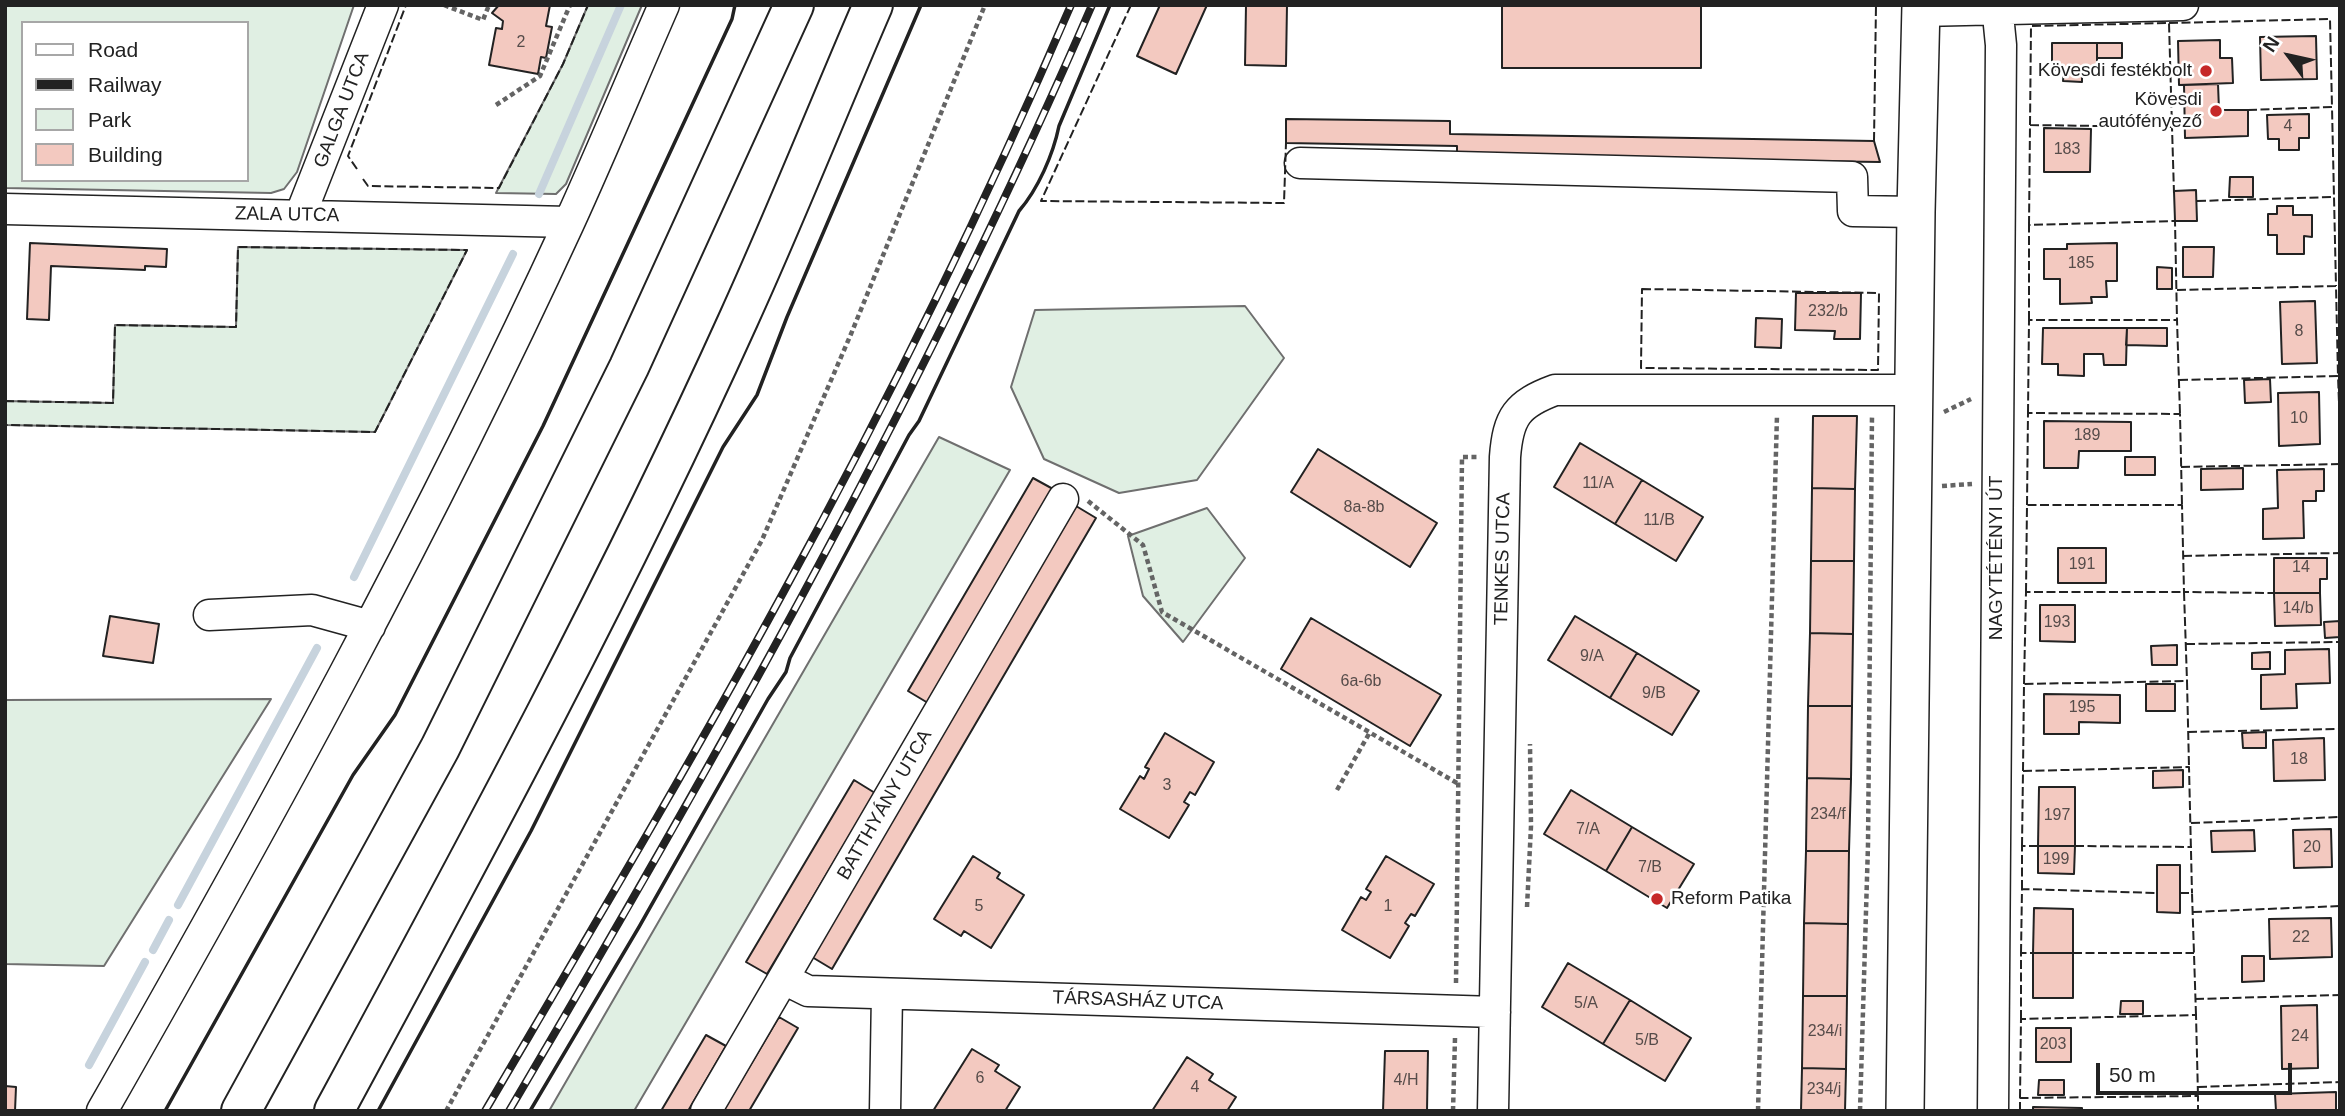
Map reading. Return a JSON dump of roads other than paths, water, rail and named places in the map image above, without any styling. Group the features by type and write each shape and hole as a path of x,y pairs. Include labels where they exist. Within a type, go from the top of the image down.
{"highway":[{"path":"241,1111 440,748 629,367 794,5"},
{"path":"334,1111 464,869 663,480 740,317 873,5"}],"main road":[{"path":"1905,1111 1921,8"}],"street":[{"name":"GALGA UTCA","path":"300,216 383,5"},
{"path":"102,1111 223,899 438,494 569,222 664,5"},
{"path":"1921,8 2183,5"},
{"name":"NAGYTÉTÉNYI ÚT","path":"1993,1111 2001,45 1997,7"},
{"path":"1300,163 1852,177 1853,211 1916,212"},
{"name":"ZALA UTCA","path":"5,209 569,222"},
{"name":"TENKES UTCA","path":"1493,1111 1506,457 1507,433 1517,412 1533,398 1555,390 1914,390"},
{"name":"BATTHYÁNY UTCA","path":"706,1111 1063,499"},
{"path":"209,615 312,610 370,625"},
{"name":"TÁRSASHÁZ UTCA","path":"784,979 808,991 1495,1012"},
{"path":"886,1111 887,993"}],"waterway":[{"path":"539,194 621,5"},
{"path":"354,577 513,254"},
{"path":"178,905 317,648"},
{"path":"153,950 169,920"},
{"path":"89,1065 145,962"}],"railway":[{"path":"485,1111 674,788 822,521 898,376 970,229 1071,5"},
{"path":"509,1111 666,840 818,567 961,289 1092,5"}],"place":[{"name":"Kövesdi festékbolt","path":"2206,71"},
{"name":"Kövesdi autófényező","path":"2216,111"},
{"name":"Reform Patika","path":"1657,899"}]}
